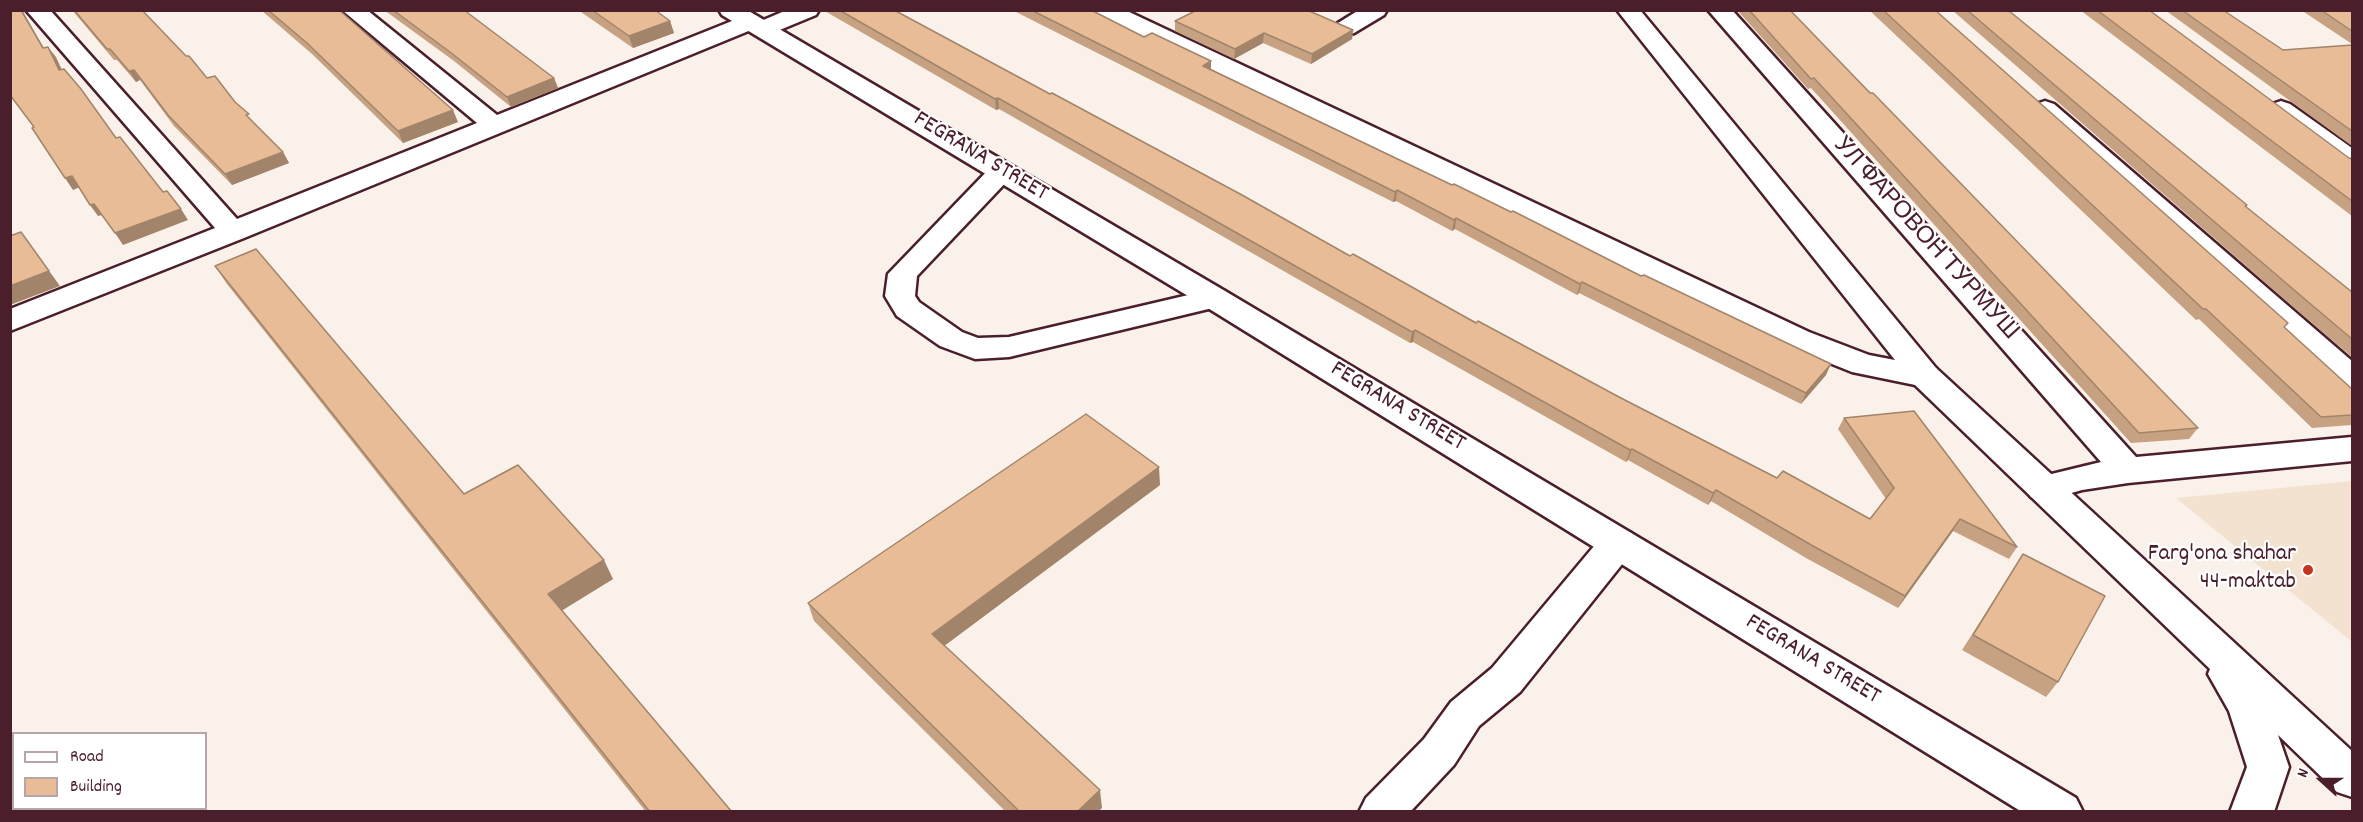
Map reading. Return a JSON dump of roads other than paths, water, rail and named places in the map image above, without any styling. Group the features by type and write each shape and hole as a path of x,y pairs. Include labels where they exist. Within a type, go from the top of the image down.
{"street":[{"path":"37,10 234,232"},
{"path":"353,10 493,124"},
{"path":"10,321 234,232 748,21 808,10"},
{"path":"1106,10 1798,339 1863,364 1925,376"},
{"path":"1346,28 1376,10"},
{"path":"1628,10 1925,376 2352,778"},
{"name":"УЛ ФАРОВОН ТУРМУШ","path":"1719,10 2128,470"},
{"name":"FEGRANA STREET","path":"748,21 1214,298 2061,812"},
{"path":"2023,89 2352,378"},
{"path":"2258,92 2352,160"},
{"path":"1002,171 903,274 900,296 908,309 951,339 975,349 1009,347 1214,298"},
{"path":"2043,488 2082,477 2128,470 2352,449"},
{"path":"1381,812 1439,752 1465,714 1506,680 1618,543"},
{"path":"2210,644 2248,706 2268,767 2252,812"}],"place":[{"name":"Farg'ona shahar 44-maktab","path":"2308,570"}]}
